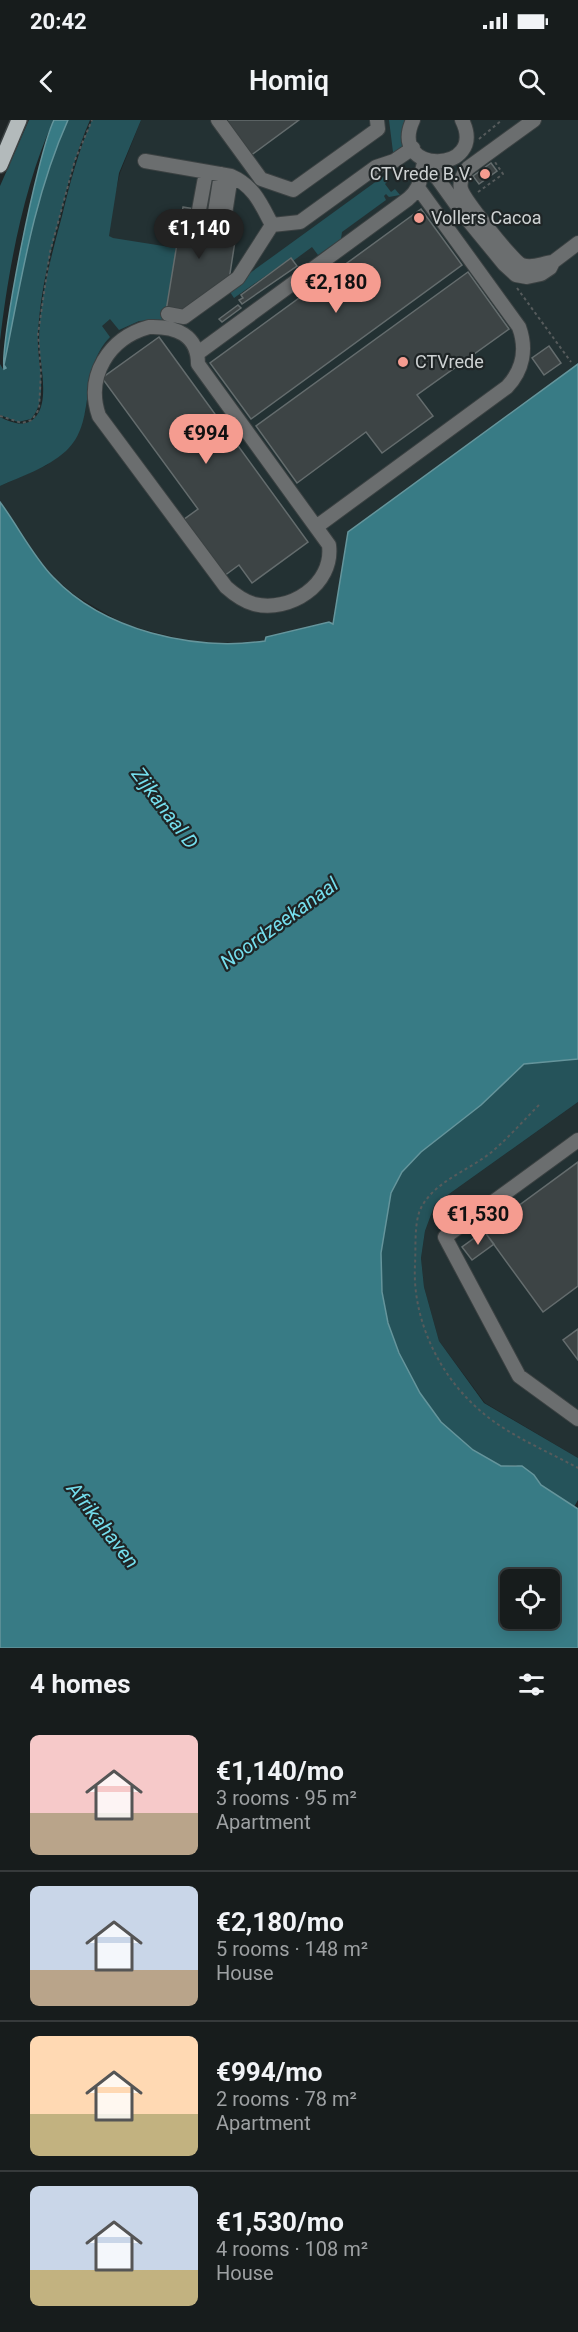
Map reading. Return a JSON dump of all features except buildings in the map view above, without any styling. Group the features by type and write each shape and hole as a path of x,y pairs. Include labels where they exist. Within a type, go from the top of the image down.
{"main road":[{"path":"0,165 19,120"}],"street":[{"path":"218,120 261,179 293,190 378,129 377,120"},
{"path":"413,120 409,134 413,148 429,161 439,181 513,273 523,277 536,276 550,268 553,262"},
{"path":"534,120 464,172 461,183 465,197 517,263 533,267 553,262 578,243"},
{"path":"429,161 448,161 460,152 466,139 468,122"},
{"path":"272,225 300,222 382,163 394,161 413,148"},
{"path":"146,161 222,175 248,184 258,196 272,225"},
{"path":"316,527 507,387 521,364 523,341 519,327 419,189 420,173 429,161"},
{"path":"207,211 222,175"},
{"path":"222,175 226,239"},
{"path":"198,353 408,200 419,189"},
{"path":"168,314 184,317 238,278 272,225"},
{"path":"167,327 188,336 198,353 198,364 329,545 328,568 316,587 278,604 261,606 246,601 214,575 99,416 94,391 97,372 107,354 122,340 141,329 167,327"},
{"path":"578,1140 445,1237 519,1376 578,1419"}],"path":[{"path":"0,416 22,423 32,420 39,410 41,372 38,333 50,252 75,160 92,120"},
{"path":"481,136 502,120"},
{"path":"474,195 503,174 488,153"},
{"path":"517,288 571,362"}],"shaded area":[{"path":"29,120 54,120 43,145 26,199 13,257 0,341 0,186"},
{"path":"68,120 90,120 70,177 43,288 38,334 40,401 31,419 18,422 0,415 0,364 3,369 22,274 45,180"},
{"path":"92,120 141,120 119,173 109,236 176,248 165,320 139,321 119,330 110,319 102,326 110,337 100,350 94,365 82,426 76,439 66,451 51,462 0,486 0,417 19,424 29,422 41,408 43,380 39,343 43,295 71,180"},
{"path":"141,120 578,120 578,447 333,624 328,622 265,641 250,643 193,642 126,625 76,596 55,579 36,556 0,502 0,486 47,465 85,413 92,355 89,305 120,173"},
{"path":"389,120 406,120 403,133 404,147 396,154 393,152"},
{"path":"385,175 389,180 385,184 391,192 395,189 400,195 389,197 386,194 384,196 386,200 342,232 341,239 318,255 312,247 293,261 291,258 234,298 228,289"},
{"path":"578,1059 578,1102 435,1204 425,1231 421,1258 424,1287 439,1341 484,1403 578,1458 578,1500 574,1507 541,1485 534,1475 516,1465 501,1466 473,1450 441,1422 419,1393 399,1353 388,1323 382,1291 381,1253 391,1193 402,1172 421,1152 481,1105 524,1064"},
{"path":"578,1102 578,1458 485,1403 439,1341 424,1287 421,1258 425,1231 435,1204"}],"water":[{"path":"54,120 68,120 37,210 4,365 14,287 38,170"},
{"path":"578,364 578,1059 524,1064 481,1105 421,1152 402,1172 391,1193 381,1253 382,1292 388,1323 399,1353 420,1393 441,1422 473,1450 501,1466 522,1466 534,1475 541,1485 578,1509 578,1648 0,1648 0,502 53,577 74,596 124,624 180,639 209,643 238,643 265,641 266,637 329,622 333,624 348,532"}],"place":[{"name":"CTVrede B.V.","path":"485,174"},
{"name":"Vollers Cacoa","path":"419,218"},
{"name":"CTVrede","path":"403,362"}],"water label":[{"name":"Zijkanaal D","path":"165,808"},
{"name":"Noordzeekanaal","path":"279,923"},
{"name":"Afrikahaven","path":"103,1525"}]}
